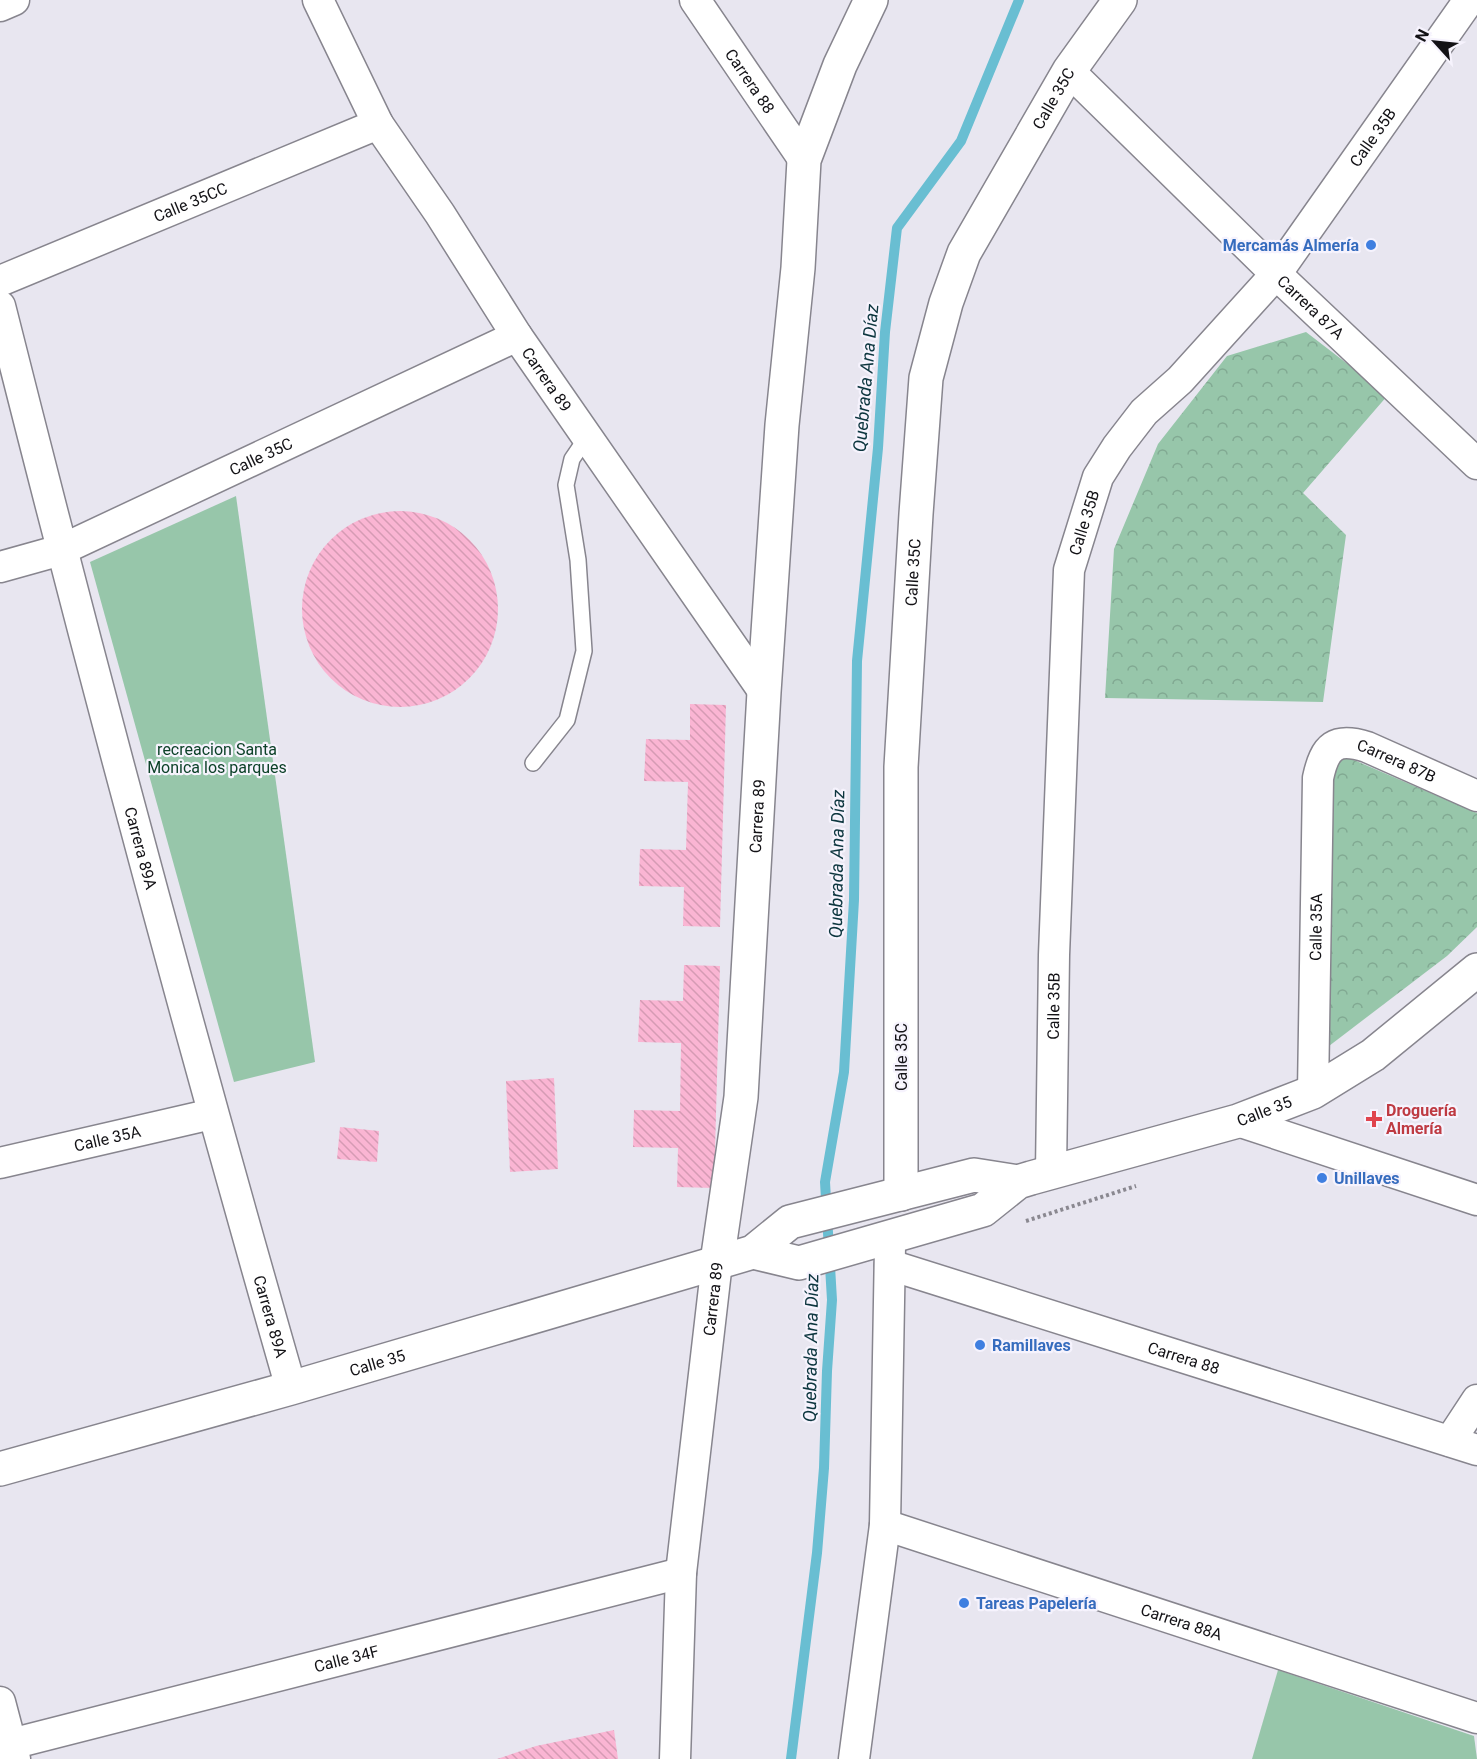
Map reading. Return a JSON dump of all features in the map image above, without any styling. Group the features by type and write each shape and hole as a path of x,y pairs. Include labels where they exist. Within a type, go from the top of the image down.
{"street":[{"path":"0,6 14,0"},
{"name":"Carrera 89","path":"318,0 378,124 440,214 517,336 764,692 741,1097 717,1262 681,1573 675,1759"},
{"name":"Carrera 88","path":"695,0 804,160"},
{"path":"764,692 782,425 798,268 804,160 840,64 871,0"},
{"name":"Calle 35C","path":"901,1194 902,767 926,378 946,303 964,254 1069,71 1120,0"},
{"name":"Calle 35B","path":"1051,1172 1054,955 1068,570 1098,477 1117,447 1144,412 1180,380 1276,274 1469,0"},
{"name":"Carrera 87A","path":"1069,71 1276,274 1477,464"},
{"name":"Calle 35CC","path":"0,280 378,124"},
{"name":"Carrera 89A","path":"0,306 61,550 212,1114 291,1388"},
{"name":"Calle 35C","path":"0,567 61,550 517,336"},
{"name":"Carrera 87B","path":"1322,762 1329,750 1342,742 1352,742 1477,796"},
{"name":"Calle 35A","path":"1313,1092 1318,778 1322,762"},
{"name":"Calle 35","path":"753,1252 799,1263 858,1246 890,1263 983,1210 1018,1182 1238,1121 1313,1092 1373,1055 1477,970"},
{"name":"Calle 35A","path":"0,1163 212,1114"},
{"path":"1238,1121 1477,1200"},
{"name":"Calle 35","path":"0,1469 291,1388 753,1252 790,1222 974,1175 1018,1182"},
{"path":"854,1759 885,1525 890,1263"},
{"name":"Carrera 88","path":"890,1263 1464,1446"},
{"path":"1464,1446 1477,1400"},
{"name":"Carrera 88A","path":"885,1525 1477,1718"},
{"name":"Calle 34F","path":"13,1751 681,1573"},
{"path":"0,1702 13,1751"}],"lane":[{"path":"533,763 567,720 584,651 578,560 566,485 572,459 587,437"}],"green space":[{"path":"1306,332 1388,395 1303,493 1346,535 1323,702 1105,698 1114,549 1158,444 1227,356"},
{"name":"recreacion Santa Monica los parques","path":"236,496 315,1062 234,1082 90,562"},
{"path":"1347,757 1477,813 1477,927 1447,956 1329,1046 1331,764"},
{"path":"1278,1670 1474,1736 1477,1759 1252,1759"}],"building":[{"path":"400,511 428,515 446,523 462,533 476,547 494,581 498,609 494,637 486,655 476,671 462,685 428,703 400,707 372,703 354,695 338,685 324,671 306,637 302,609 306,581 314,563 324,547 338,533 372,515"},
{"path":"690,704 726,705 720,927 683,926 684,887 639,886 640,849 686,850 688,782 644,781 646,739 690,740"},
{"path":"684,965 720,966 714,1188 677,1187 678,1148 633,1147 634,1110 680,1111 681,1043 638,1042 640,1000 683,1001"},
{"path":"554,1078 558,1169 510,1172 506,1081"},
{"path":"340,1127 379,1131 377,1162 337,1159"},
{"path":"614,1730 618,1759 497,1759 536,1746"}],"waterway":[{"name":"Quebrada Ana Díaz","path":"791,1759 817,1553 824,1468 832,1300 825,1182 844,1072 854,900 857,661 878,448 885,332 897,228 961,141 1019,0"}],"place":[{"name":"Mercamás Almería","path":"1371,245"},
{"name":"Droguería Almería","path":"1374,1119"},
{"name":"Unillaves","path":"1322,1178"},
{"name":"Ramillaves","path":"980,1345"},
{"name":"Tareas Papelería","path":"964,1603"}]}
